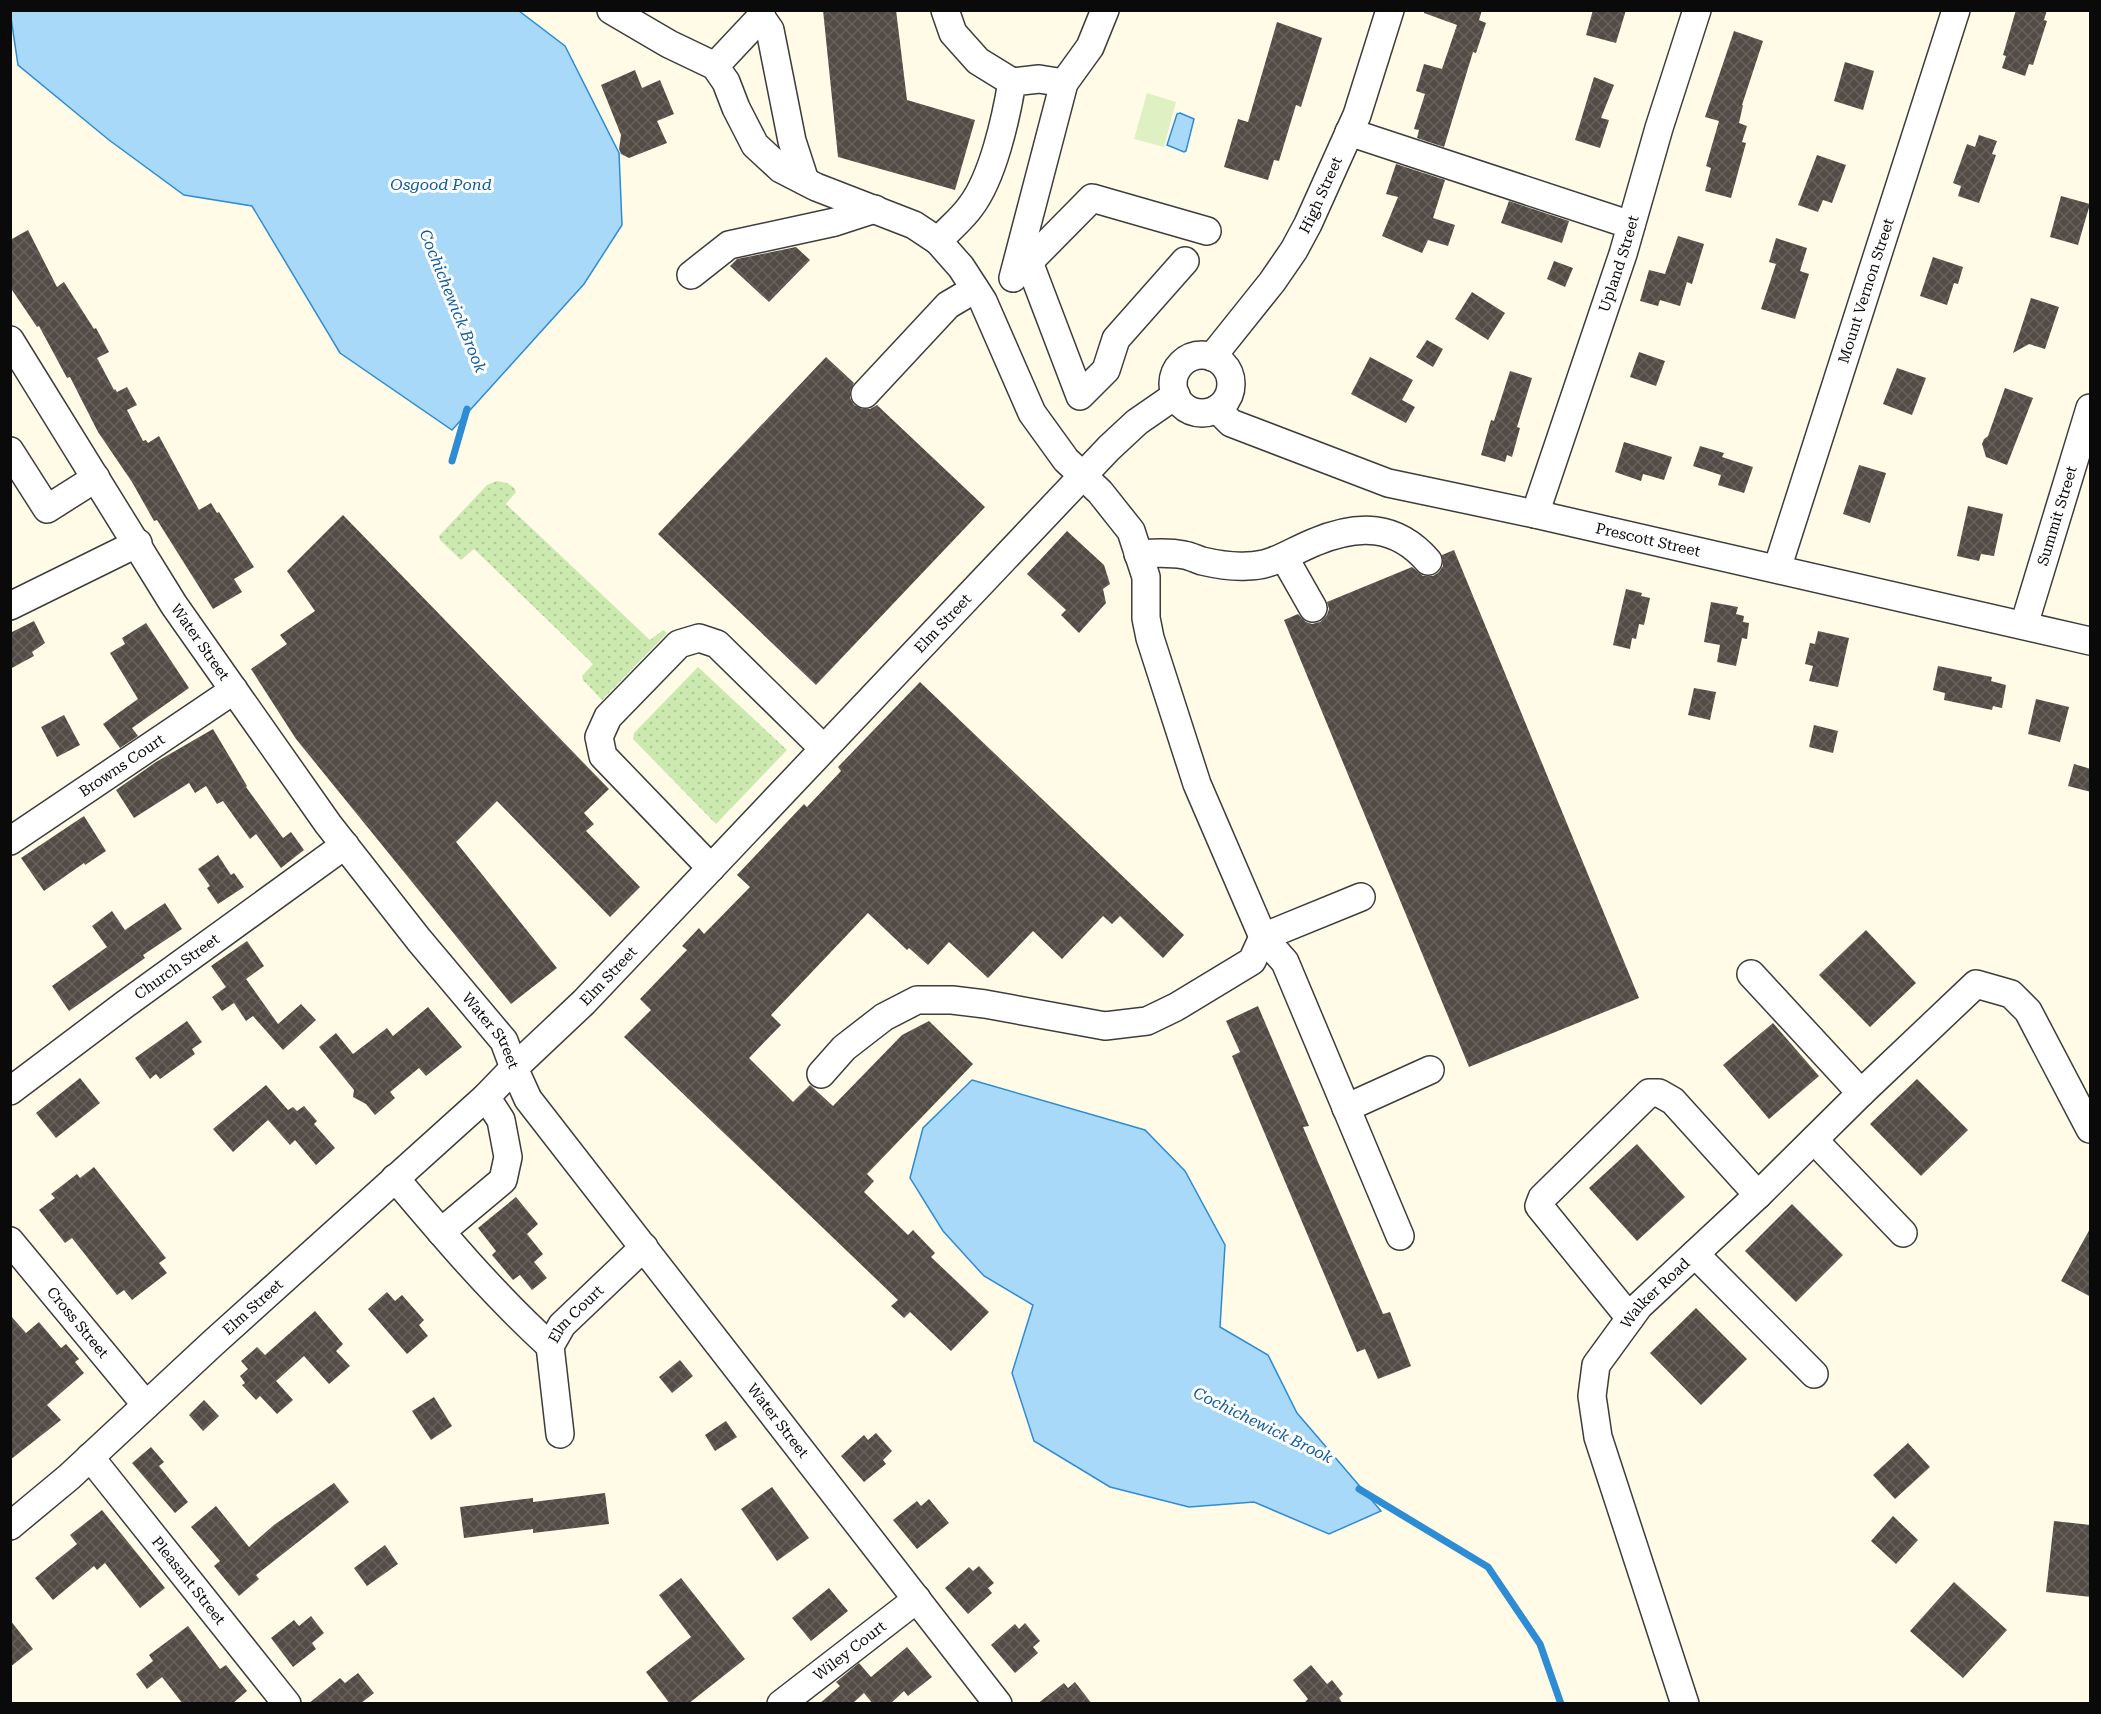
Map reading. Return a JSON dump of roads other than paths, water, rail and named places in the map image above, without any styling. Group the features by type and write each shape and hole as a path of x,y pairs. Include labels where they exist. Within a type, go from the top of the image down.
{"street":[{"path":"611,10 669,44 715,66 726,82 755,145 782,169 805,181 914,225 938,240 961,267 979,295 1032,413 1066,460 1100,492 1131,531 1146,577 1146,618 1150,638 1197,784 1263,937 1285,962 1400,1236"},
{"path":"945,10 953,33 978,61 1012,82 1039,79 1064,83"},
{"path":"1105,10 1090,47 1064,83 1021,270 1080,396 1106,370 1116,339 1185,261"},
{"name":"High Street","path":"1212,357 1272,282 1294,250 1308,224 1349,132 1390,10"},
{"name":"Upland Street","path":"1535,514 1623,254 1659,128 1697,10"},
{"name":"Mount Vernon Street","path":"1777,569 1956,10"},
{"path":"715,66 761,14 770,30 792,141 805,181"},
{"path":"938,240 971,206 987,177 1007,111 1012,82"},
{"path":"1349,132 1631,225"},
{"path":"865,394 948,305 979,295 1021,270 1092,198 1207,231"},
{"path":"691,275 729,245 835,222 875,209"},
{"name":"Water Street","path":"10,340 138,543 174,605 345,845 504,1041 528,1099 998,1704"},
{"path":"1194,357 1212,357 1226,368 1231,385 1229,395 1217,410 1198,413 1188,410 1176,395 1175,375 1179,367 1194,357"},
{"name":"Elm Street","path":"10,1526 90,1457 486,1097 584,1002 1137,422 1176,395"},
{"name":"Summit Street","path":"2024,625 2091,408"},
{"name":"Prescott Street","path":"1217,410 1231,423 1388,483 1535,514 2091,641"},
{"path":"10,452 47,509 96,478"},
{"path":"1138,554 1176,554 1203,561 1245,567 1265,565 1316,541 1367,529 1388,533 1408,542 1418,549 1428,561"},
{"path":"10,606 138,543"},
{"path":"1284,557 1313,608"},
{"path":"711,868 603,756 599,736 608,717 679,644 699,638 717,644 824,748"},
{"name":"Browns Court","path":"10,841 234,690"},
{"name":"Church Street","path":"10,1091 143,991 345,845"},
{"path":"821,1074 844,1048 884,1017 918,1000 952,1000 985,1004 1105,1026 1147,1021 1176,1007 1252,961 1263,937 1361,897"},
{"path":"1751,974 1861,1093"},
{"name":"Walker Road","path":"1685,1704 1598,1437 1592,1396 1596,1365 1639,1306 1758,1195 1976,984 2012,994 2028,1011 2091,1129"},
{"path":"1346,1108 1430,1070"},
{"path":"1630,1318 1539,1206 1542,1198 1649,1093 1659,1093 1673,1101 1758,1195"},
{"path":"441,1232 503,1180 507,1157 501,1120 486,1097"},
{"path":"1814,1140 1903,1233"},
{"path":"395,1178 471,1267 550,1346"},
{"name":"Cross Street","path":"10,1241 146,1405"},
{"name":"Elm Court","path":"560,1434 550,1346 562,1325 644,1247"},
{"path":"1695,1254 1814,1374"},
{"name":"Pleasant Street","path":"90,1457 287,1704"},
{"name":"Wiley Court","path":"782,1704 917,1599"}],"water":[{"name":"Osgood Pond","path":"10,11 519,11 565,46 619,153 622,225 584,284 452,430 340,353 252,206 184,195 109,140 18,65"},
{"path":"1180,113 1194,119 1184,152 1167,145 1177,114"},
{"path":"972,1080 1145,1130 1185,1171 1225,1245 1220,1327 1268,1355 1297,1413 1381,1511 1329,1534 1254,1502 1189,1507 1110,1487 1034,1441 1012,1373 1033,1305 984,1276 943,1231 910,1178 923,1128"}],"waterway":[{"name":"Cochichewick Brook","path":"452,461 467,409"},
{"name":"Cochichewick Brook","path":"1359,1489 1488,1567 1540,1644 1561,1704"}]}
